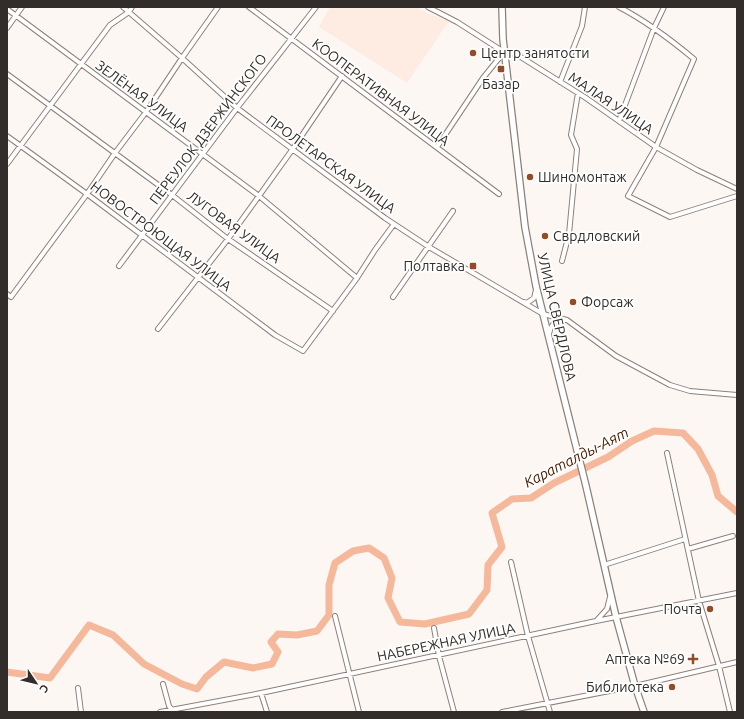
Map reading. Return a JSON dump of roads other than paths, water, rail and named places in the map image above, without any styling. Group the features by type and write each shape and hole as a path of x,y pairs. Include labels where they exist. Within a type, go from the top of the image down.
{"main road":[{"name":"УЛИЦА СВЕРДЛОВА","path":"502,7 504,52 525,227 536,286 586,486 610,595 635,686 644,712"}],"street":[{"path":"7,28 22,7"},
{"name":"ПРОЛЕТАРСКАЯ УЛИЦА","path":"123,7 237,108 394,224 429,247 543,314 567,320"},
{"path":"7,164 110,25 129,12 132,7"},
{"path":"9,295 87,194 115,153 146,112 218,7"},
{"name":"КООПЕРАТИВНАЯ УЛИЦА","path":"250,7 499,194"},
{"name":"ПЕРЕУЛОК ДЗЕРЖИНСКОГО","path":"120,266 202,154 316,7"},
{"name":"МАЛАЯ УЛИЦА","path":"428,7 457,22 504,52 516,54 578,93 656,147 697,170 737,189"},
{"path":"560,82 582,26 586,7"},
{"path":"619,7 635,15 654,28"},
{"path":"619,121 654,28 664,7"},
{"name":"ЗЕЛЁНАЯ УЛИЦА","path":"7,9 258,196 357,278"},
{"name":"МАЛАЯ УЛИЦА","path":"654,28 669,38 694,59 656,147"},
{"path":"437,147 483,78 504,52"},
{"name":"ЛУГОВАЯ УЛИЦА","path":"7,74 172,195 228,239 333,311"},
{"path":"158,329 228,239 292,150 342,76"},
{"path":"562,261 569,234 576,149 571,135 578,93"},
{"name":"НОВОСТРОЮЩАЯ УЛИЦА","path":"7,136 275,335 303,351 333,311"},
{"path":"656,147 628,196 670,216 737,196"},
{"path":"393,297 453,211"},
{"path":"333,311 394,224"},
{"path":"523,302 527,302 534,298 536,286"},
{"path":"549,338 551,327 555,322 567,320 616,356 670,385 690,390 737,394"},
{"path":"667,453 699,601 719,666 730,712"},
{"path":"688,549 733,536"},
{"path":"604,566 685,539"},
{"path":"511,562 528,636 550,712"},
{"name":"НАБЕРЕЖНАЯ УЛИЦА","path":"160,712 173,711 261,693 349,673 439,656 596,621 737,593"},
{"path":"596,621 607,609 610,595"},
{"path":"335,616 359,712"},
{"path":"434,628 439,656 454,712"},
{"path":"502,712 635,686 737,662"},
{"path":"164,684 169,706 173,711"},
{"path":"78,688 81,712"},
{"path":"261,693 267,712"}],"waterway":[{"name":"Караталды-Аят","path":"7,672 50,678 89,625 113,635 144,664 182,684 197,689 206,677 224,662 253,668 272,664 278,652 271,642 278,634 297,635 317,631 329,615 329,585 335,563 353,551 369,548 384,558 392,578 388,598 400,622 425,624 469,614 487,590 488,565 502,547 492,513 512,499 531,498 554,483 608,457 632,441 654,431 683,433 698,449 712,475 718,496 737,512"}],"place":[{"name":"Центр занятости","path":"473,53"},
{"name":"Базар","path":"501,69"},
{"name":"Шиномонтаж","path":"530,177"},
{"name":"Сврдловский","path":"545,236"},
{"name":"Полтавка","path":"473,266"},
{"name":"Форсаж","path":"573,302"},
{"name":"Почта","path":"710,609"},
{"name":"Аптека №69","path":"693,659"},
{"name":"Библиотека","path":"672,687"}]}
